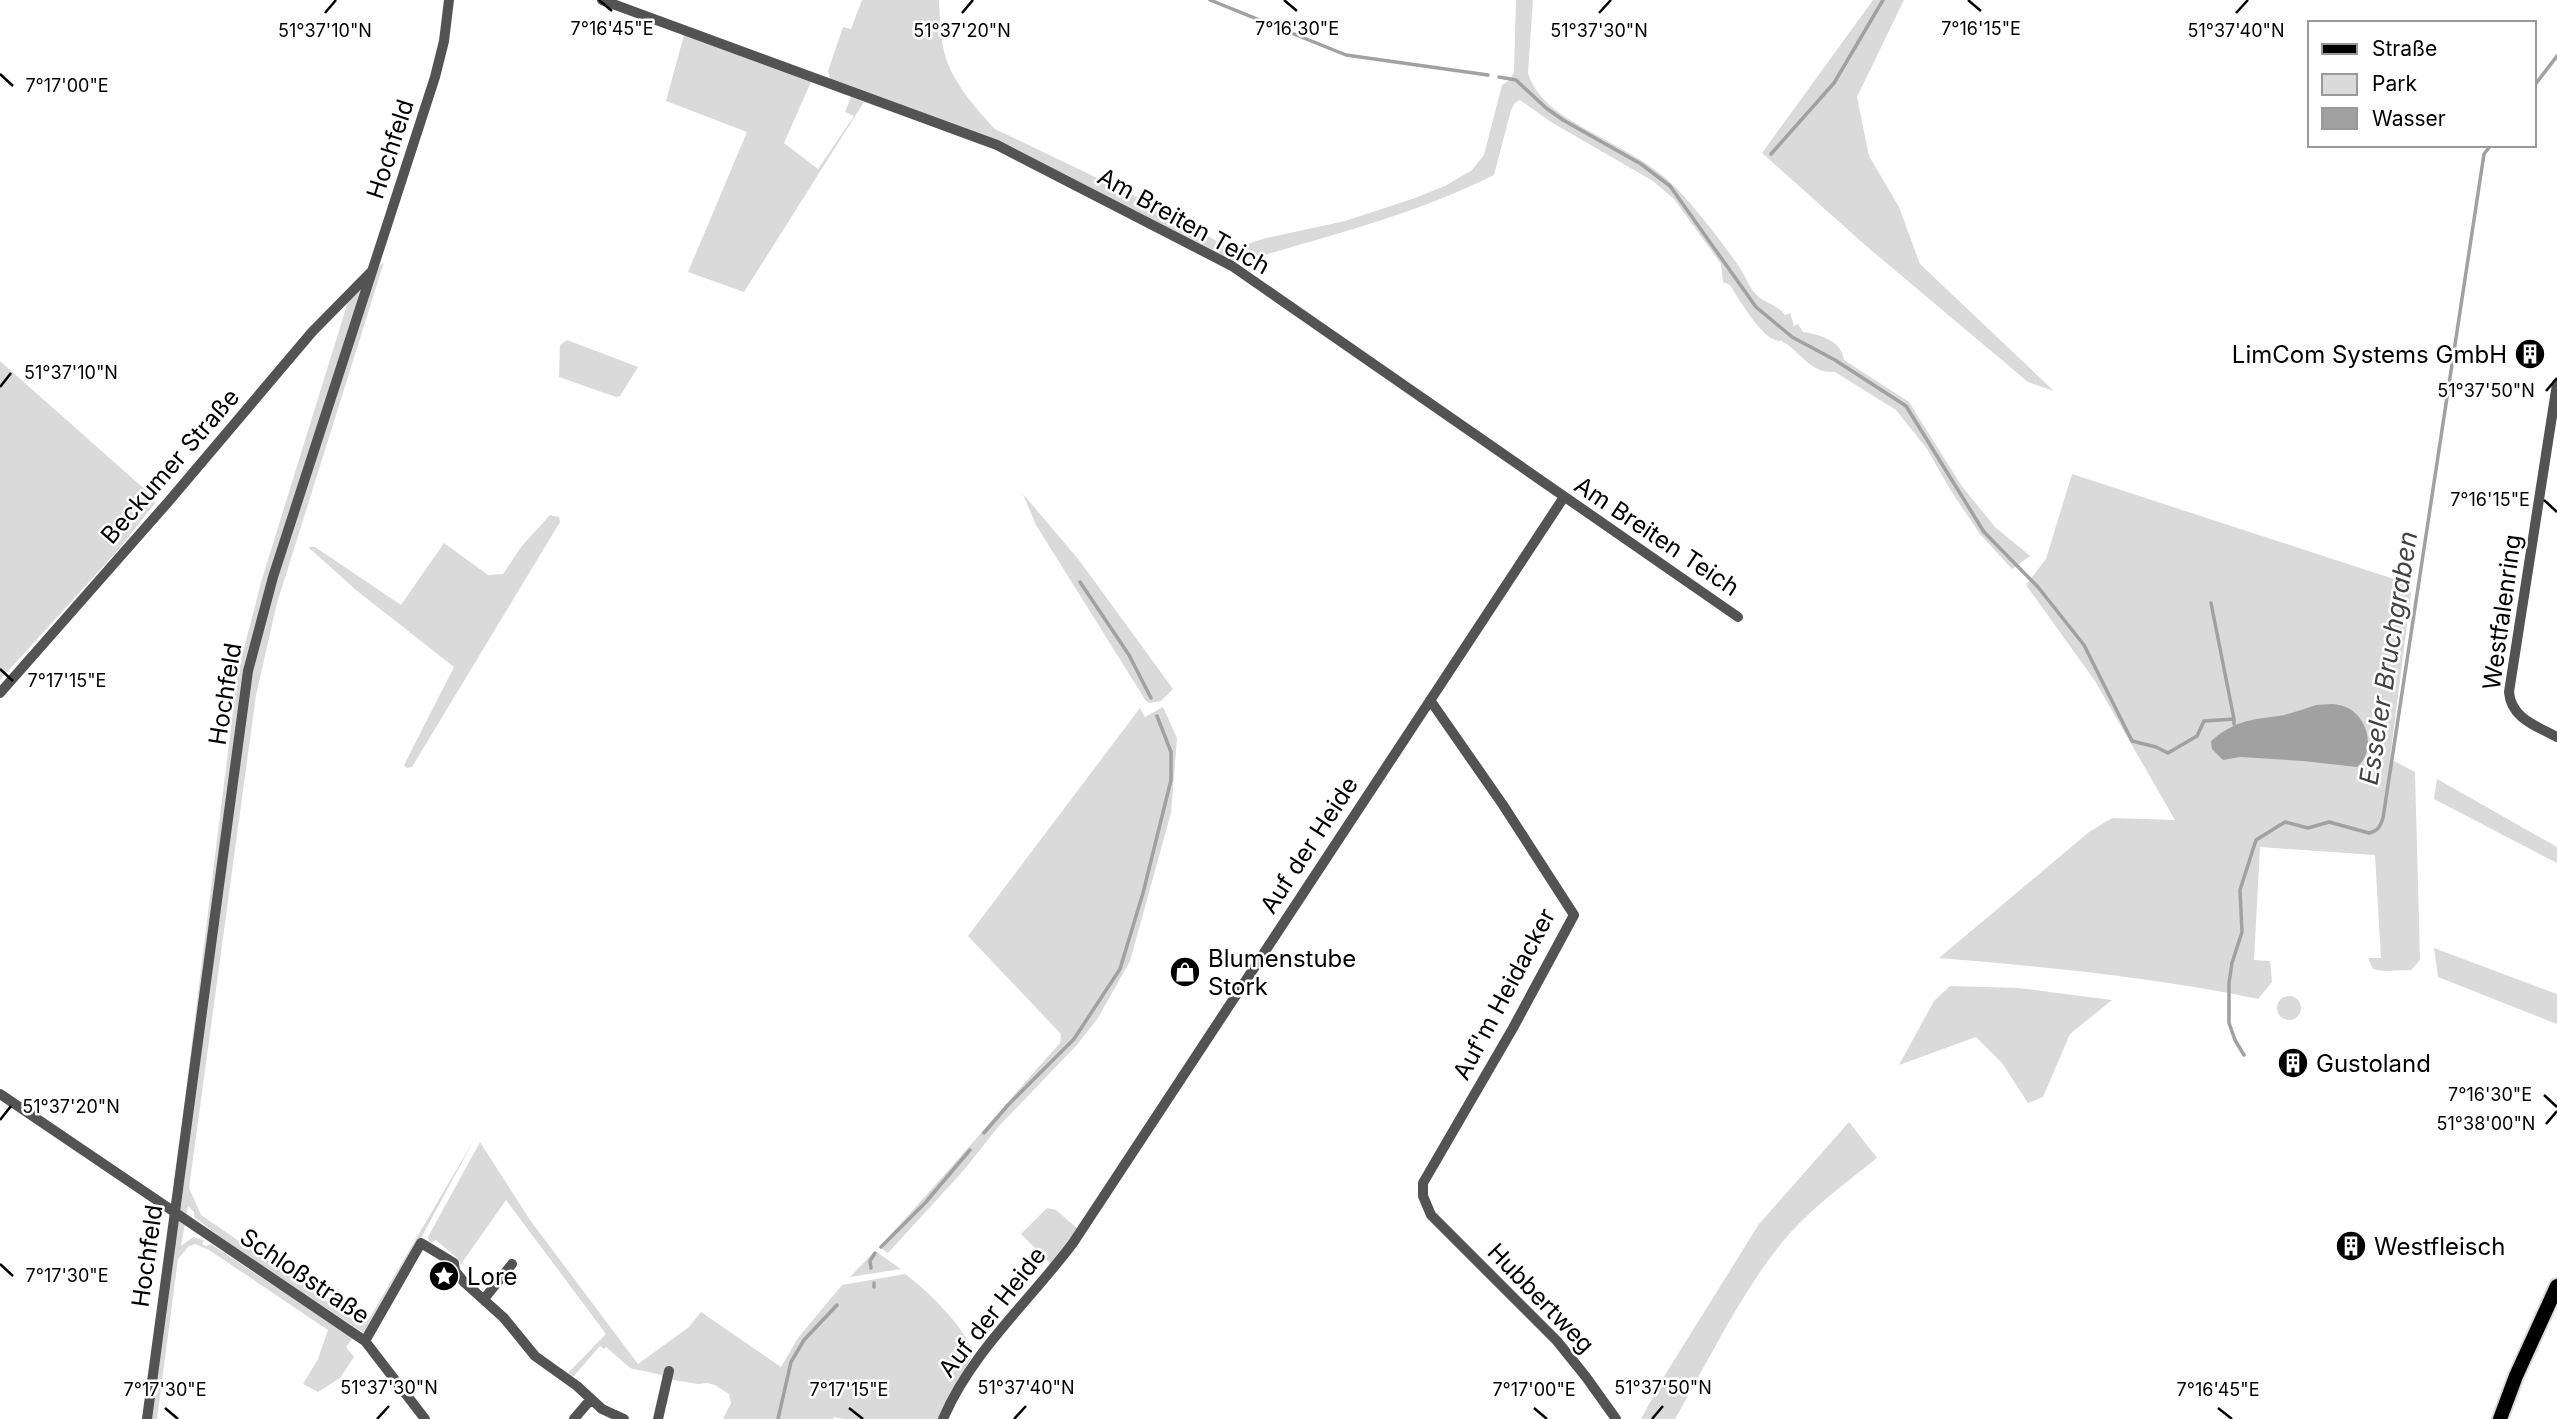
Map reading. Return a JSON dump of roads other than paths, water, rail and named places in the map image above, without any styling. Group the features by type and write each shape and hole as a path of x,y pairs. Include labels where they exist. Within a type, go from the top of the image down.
{"main road":[{"path":"2500,1419 2516,1376 2557,1286"}],"street":[{"name":"Hochfeld","path":"147,1419 250,660 273,577 435,77 446,32 449,0"},
{"name":"Am Breiten Teich","path":"602,0 627,4 997,145 1219,260 1254,281 1738,617"},
{"name":"Beckumer Straße","path":"0,692 160,511 312,332 373,269"},
{"name":"Westfalenring","path":"2557,384 2510,692 2510,703 2514,712 2557,737"},
{"name":"Auf der Heide","path":"943,1419 964,1377 984,1348 1042,1284 1073,1243 1564,497"},
{"name":"Auf'm Heidacker","path":"1430,700 1503,805 1574,915 1513,1028 1423,1183 1427,1208 1457,1241"},
{"name":"Schloßstraße","path":"0,1094 365,1341 425,1419"},
{"name":"Hubbertweg","path":"1457,1241 1557,1341 1587,1377 1616,1419"},
{"path":"365,1341 421,1243 453,1262 455,1271 464,1282 484,1299 535,1356 602,1409 624,1419"},
{"path":"484,1299 512,1264"},
{"path":"657,1419 669,1371"},
{"path":"574,1419 591,1399"}],"water":[{"path":"2336,704 2349,708 2363,722 2368,741 2367,751 2357,767 2240,757 2223,760 2212,749 2211,741 2235,725 2316,705"}],"waterway":[{"path":"1210,0 1346,55 1488,75"},
{"path":"1771,154 1834,83 1883,0"},
{"name":"Esseler Bruchgraben","path":"2536,83 2557,56"},
{"path":"1499,77 1516,80 1563,120 1641,164 1670,186 1756,307 1792,337 1835,360 1906,406 1984,532 2038,587 2084,645 2132,741 2168,753 2197,736 2204,721 2234,719 2234,724"},
{"name":"Esseler Bruchgraben","path":"2244,1055 2229,1023 2229,983 2242,932 2240,890 2256,840 2285,822 2308,828 2329,822 2369,833 2378,828 2383,818 2484,154 2489,147"},
{"path":"1080,582 1129,655 1151,698"},
{"path":"2211,603 2234,719"},
{"path":"984,1133 1074,1039 1120,969 1143,893 1171,780 1171,752 1157,716"},
{"path":"881,1247 925,1203 970,1150"},
{"path":"871,1268 870,1261 875,1253"},
{"path":"778,1419 791,1362 804,1340 837,1305"}],"place":[{"name":"LimCom Systems GmbH","path":"2530,354"},
{"name":"Blumenstube Stork","path":"1185,972"},
{"name":"Gustoland","path":"2293,1063"},
{"name":"Westfleisch","path":"2351,1246"},
{"name":"Lore","path":"444,1276"}]}
